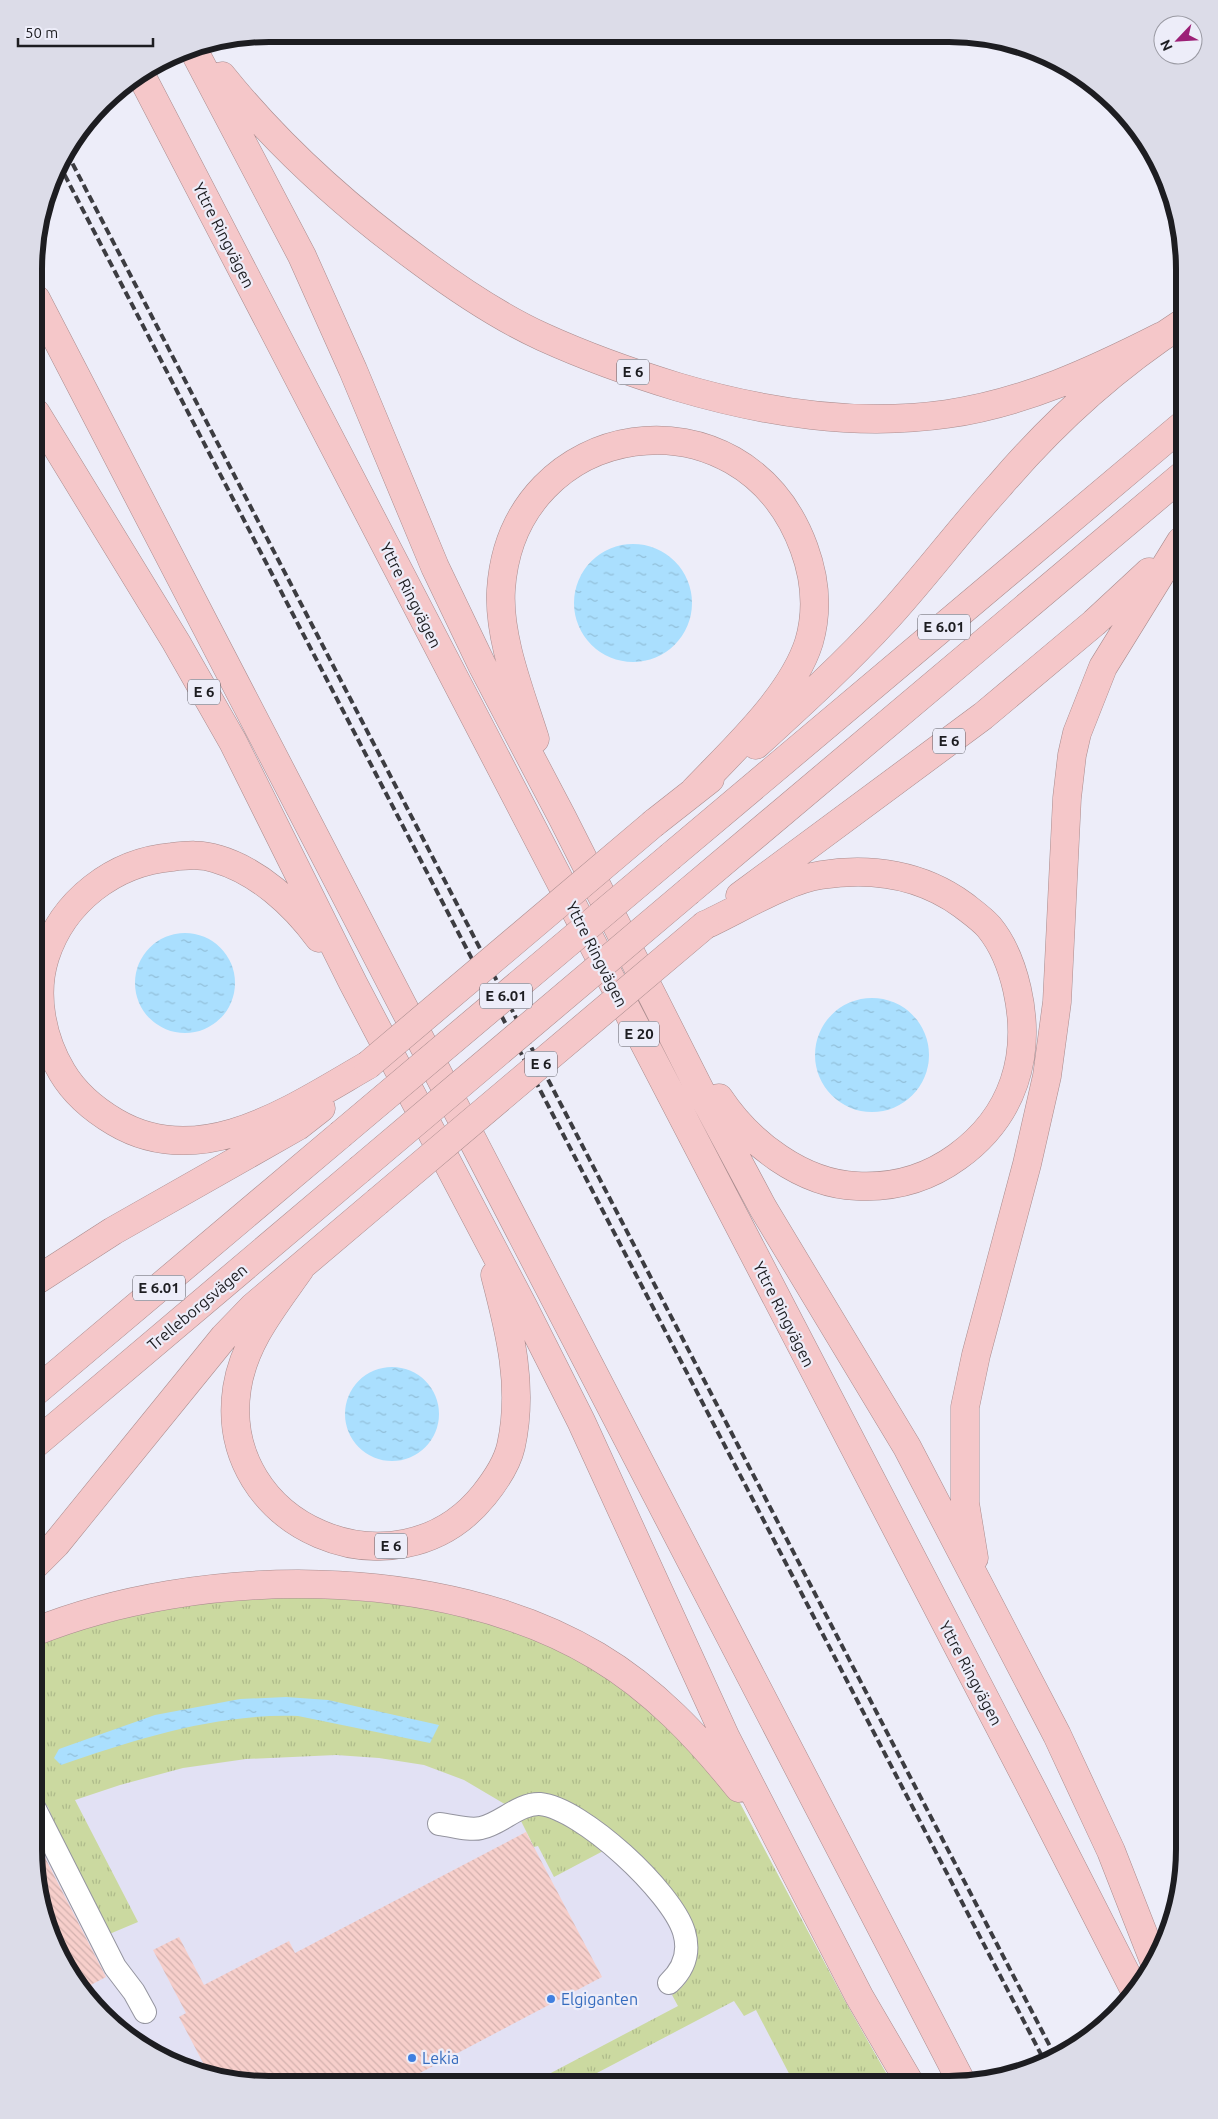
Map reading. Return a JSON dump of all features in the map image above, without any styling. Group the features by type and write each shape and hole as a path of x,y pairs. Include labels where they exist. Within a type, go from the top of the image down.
{"highway":[{"name":"E 6","path":"203,52 254,116 307,170 355,213 467,295 541,336 625,369 712,397 777,412 823,418 894,418 948,414 1007,401 1064,383 1173,329"},
{"path":"196,55 302,256 353,370 435,567 482,665 763,1208 907,1447 1000,1625 1057,1735 1111,1851 1151,1952"},
{"name":"Yttre Ringvägen","path":"144,80 1033,1791 1132,1984"},
{"path":"42,311 958,2076"},
{"path":"42,1277 113,1231 298,1126 322,1099 368,1065 654,823 754,747 812,694 887,618 1000,484 1037,444 1112,376 1173,329"},
{"name":"E 6","path":"42,423 172,634 232,742 352,983 481,1226 506,1318 517,1377 517,1406 511,1446 506,1463 492,1485 470,1510 440,1530 392,1546 354,1544 309,1530 268,1497 244,1456 236,1423 237,1388 255,1333 300,1269 377,1202 705,925 825,831 983,716 1094,623 1176,547"},
{"name":"E 6.01","path":"42,1386 1176,431"},
{"path":"562,817 510,660 503,625 500,591 504,566 518,524 536,498 557,476 581,459 605,448 641,439 664,440 714,450 741,464 764,484 787,511 798,531 810,565 815,596 809,641 795,674 745,738 694,791"},
{"name":"Trelleborgsvägen","path":"42,1438 1176,481"},
{"path":"1000,1625 974,1559 969,1535 964,1493 965,1407 976,1355 1027,1164 1048,1076 1057,1002 1067,798 1072,754 1103,667 1176,551"},
{"path":"42,974 45,958 68,914 92,888 110,876 138,862 197,855 218,859 234,866 255,876 273,889 311,927 352,983"},
{"path":"660,1009 722,1103 741,1127 784,1161 808,1175 826,1181 849,1186 891,1185 938,1171 974,1146 988,1130 1011,1093 1022,1054 1023,1033 1022,1012 1013,970 989,927 974,913 938,889 912,879 888,874 865,872 819,875 790,885 705,925"},
{"path":"42,1016 54,1059 79,1095 94,1109 124,1127 158,1139 195,1142 253,1128 322,1099"},
{"path":"481,1226 581,1421 726,1738 859,1996 906,2076"},
{"path":"42,1558 56,1544 224,1337 253,1307 300,1269"},
{"path":"42,1629 86,1613 122,1604 218,1590 278,1584 370,1588 446,1599 498,1613 544,1631 596,1656 659,1701 699,1739 735,1784 799,1879"}],"lane":[{"path":"439,1824 480,1828 519,1810 538,1804 557,1808 598,1832 648,1877 673,1911 684,1932 686,1950 684,1963 679,1974 669,1983"},
{"path":"42,1823 114,1967 134,1992 145,2012"}],"shaded area":[{"path":"427,1617 866,2076 254,2076 210,2069 169,2053 131,2030 89,1988 66,1950 50,1909 44,1879 42,1850 42,1662"}],"green space":[{"path":"277,1594 441,1607 538,1637 623,1685 712,1764 740,1803 845,2001 888,2076 790,2076 756,2010 744,2016 734,2001 591,2076 545,2076 678,2006 672,1995 688,1980 696,1958 607,1830 508,1806 464,1780 424,1765 379,1758 336,1755 246,1759 183,1768 120,1785 75,1800 138,1922 107,1935 69,1858 48,1807 42,1800 42,1641 132,1613"},
{"path":"546,1814 558,1817 605,1850 554,1877 538,1846 534,1847 521,1821 534,1815"}],"water":[{"path":"633,544 656,548 675,561 688,580 692,603 688,626 675,645 656,658 633,662 610,658 591,645 578,626 574,603 578,580 591,561 610,548"},
{"path":"185,933 195,934 213,941 227,955 234,973 234,993 227,1011 213,1025 195,1032 185,1033 175,1032 157,1025 143,1011 136,993 135,983 136,973 143,955 157,941 175,934"},
{"path":"872,998 894,1002 912,1015 925,1033 929,1055 925,1077 912,1095 894,1108 872,1112 850,1108 832,1095 819,1077 815,1055 819,1033 832,1015 850,1002"},
{"path":"392,1367 410,1371 425,1381 435,1396 439,1414 435,1432 425,1447 410,1457 392,1461 374,1457 359,1447 349,1432 345,1414 349,1396 359,1381 374,1371"},
{"path":"286,1697 328,1700 439,1725 430,1743 298,1716 268,1716 207,1723 177,1730 118,1746 61,1765 54,1758 59,1749 155,1715 240,1699"}],"building":[{"path":"526,1832 602,1977 414,2076 254,2076 205,2067 179,2017 186,2013 153,1950 179,1937 204,1985 289,1941 295,1953"},
{"path":"42,1852 106,1977 88,1986 66,1950 50,1909 44,1879"}],"railway":[{"path":"71,160 1052,2051"},
{"path":"64,173 1042,2056"}],"place":[{"name":"Elgiganten","path":"551,1999"},
{"name":"Lekia","path":"412,2058"}]}
